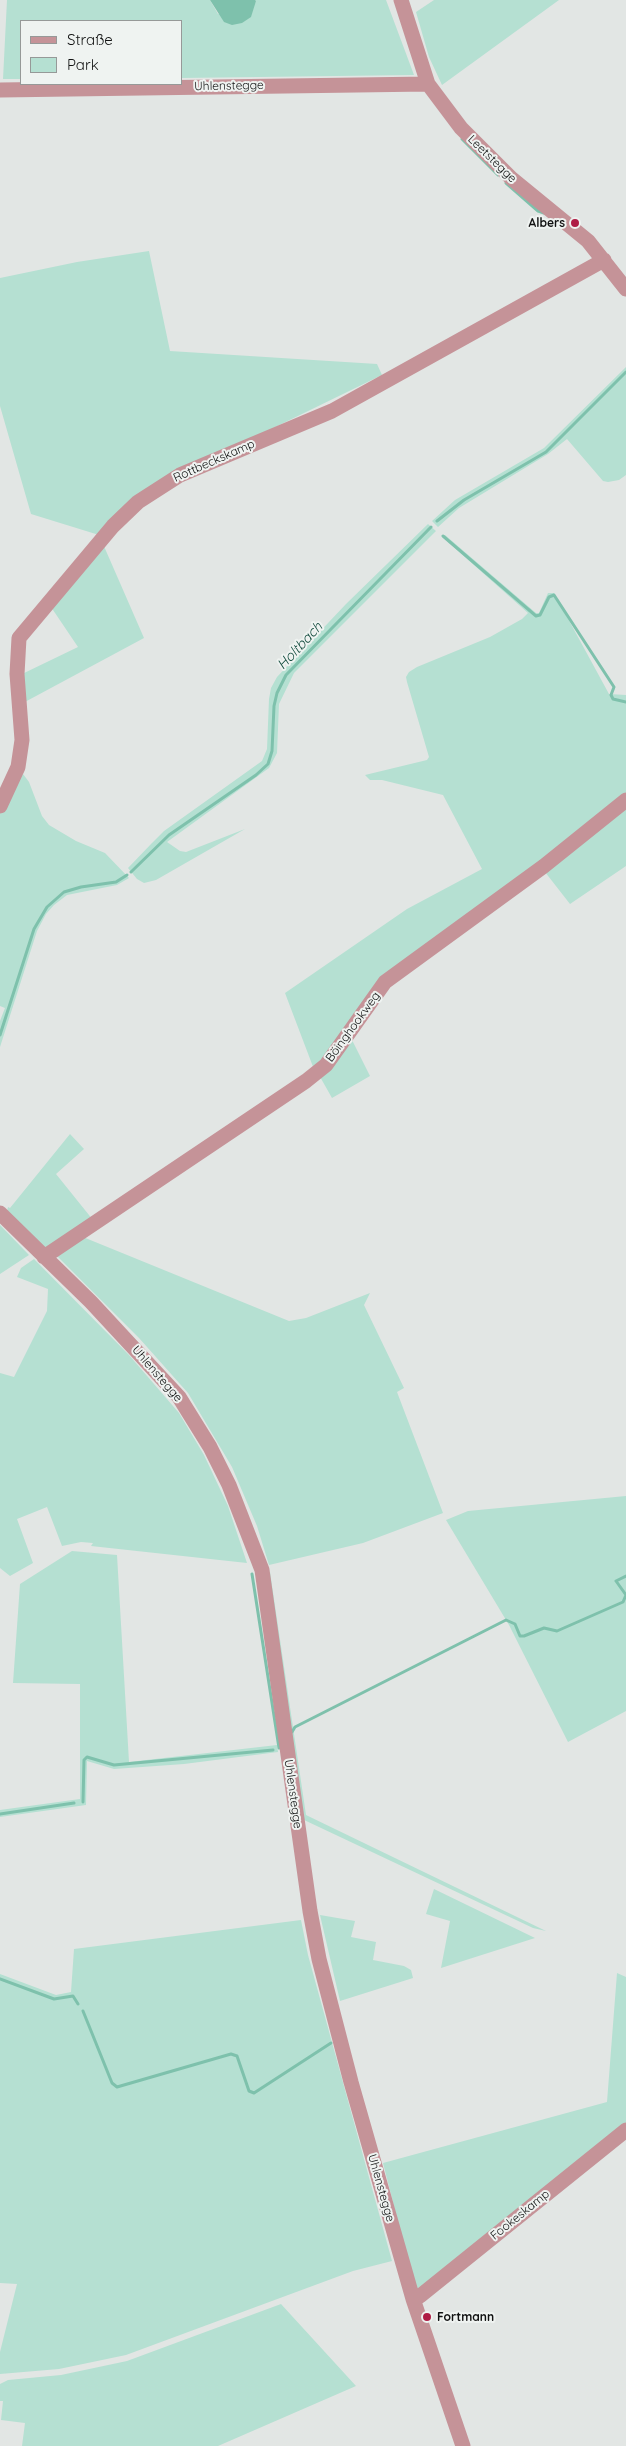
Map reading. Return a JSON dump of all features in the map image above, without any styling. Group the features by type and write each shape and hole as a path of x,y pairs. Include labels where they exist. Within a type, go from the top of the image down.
{"street":[{"name":"Leetstegge","path":"401,0 428,84 461,128 511,178 588,241 626,289"},
{"name":"Uhlenstegge","path":"0,90 428,84"},
{"name":"Rottbeckskamp","path":"0,806 18,767 22,740 17,674 18,638 107,533 138,502 180,475 332,411 604,260"},
{"name":"Böinghookweg","path":"44,1257 306,1081 326,1065 386,982 544,866 626,800"},
{"name":"Uhlenstegge","path":"0,1213 125,1337 179,1397 210,1447 229,1485 262,1570 310,1911 319,1959 351,2082 413,2299 462,2446"},
{"name":"Fookeskamp","path":"413,2299 420,2296 626,2130"}],"green space":[{"path":"7,0 210,0 218,14 256,2 255,0 386,0 414,75 182,78 182,20 20,20 20,79 3,79"},
{"path":"434,0 559,0 442,85 429,57 416,12"},
{"path":"149,251 170,351 377,364 382,375 144,491 99,535 31,514 0,406 0,278 77,262"},
{"path":"626,367 626,475 619,480 603,481 567,439 548,454 459,508 438,527 432,521 455,500 544,448"},
{"path":"428,524 436,531 294,673 279,704 277,753 269,768 167,842 180,851 186,852 245,829 156,880 144,883 137,879 128,868 164,831 262,761 267,749 269,699 271,688 277,677 346,604"},
{"path":"445,535 536,613 539,613 548,593 554,593 609,694 626,695 626,793 540,861 382,977 315,1072 285,993 407,909 482,869 443,795 382,780 370,780 365,775 427,760 429,757 407,682 406,677 409,672 490,637 522,619 528,613 448,542 443,537"},
{"path":"103,544 144,638 23,703 20,675 78,647 51,607"},
{"path":"23,774 29,782 42,816 49,825 76,841 105,853 129,878 117,885 67,895 46,914 37,931 0,1047 0,1021 5,1008 0,1006 0,813"},
{"path":"626,807 626,866 570,904 545,872"},
{"path":"350,1036 370,1076 332,1098 319,1075"},
{"path":"70,1134 84,1149 56,1174 93,1220 46,1249 7,1211 8,1207 10,1208"},
{"path":"0,1225 29,1255 0,1274"},
{"path":"78,1235 289,1321 306,1318 370,1293 364,1305 404,1388 397,1392 443,1513 363,1543 269,1565 257,1526 232,1467 188,1393 139,1338 56,1255"},
{"path":"34,1259 129,1355 179,1413 204,1455 228,1506 247,1563 91,1546 93,1543 81,1542 62,1546 47,1507 17,1519 33,1563 10,1576 0,1568 0,1373 14,1377 47,1311 48,1289 17,1277 21,1268"},
{"path":"626,1496 626,1711 568,1742 509,1625 446,1520 468,1511"},
{"path":"72,1551 117,1555 129,1762 277,1745 278,1752 184,1764 114,1769 87,1761 86,1805 0,1817 0,1810 80,1799 80,1684 13,1683 20,1584"},
{"path":"270,1572 306,1815 546,1931 533,1928 302,1819 267,1575"},
{"path":"434,1889 535,1938 441,1968 450,1921 426,1914"},
{"path":"320,1915 355,1921 351,1937 376,1942 373,1960 404,1966 411,1970 413,1978 340,2001"},
{"path":"301,1920 308,1955 392,2261 353,2271 126,2355 59,2369 0,2374 0,2352 17,2284 0,2283 0,1974 56,1995 71,1992 74,1949"},
{"path":"617,1973 626,1977 626,2125 416,2293 383,2163 607,2102"},
{"path":"281,2304 356,2386 218,2446 22,2446 25,2423 1,2420 3,2401 0,2401 0,2384 8,2380 61,2375 127,2361"}],"shaded area":[{"path":"210,0 256,1 251,17 242,23 232,25 224,22"}],"waterway":[{"path":"462,139 498,175"},
{"path":"506,183 538,211 544,213"},
{"name":"Holtbach","path":"437,521 464,500 546,452 626,372"},
{"name":"Holtbach","path":"131,872 169,835 256,775 268,764 272,751 274,706 277,693 286,675 431,527"},
{"path":"443,536 536,616 540,615 549,597 554,595 614,687 611,695 613,699 626,702"},
{"name":"Holtbach","path":"0,1035 34,929 47,907 64,892 81,887 116,882 127,875"},
{"path":"252,1574 279,1748"},
{"path":"292,1732 295,1727 506,1620 515,1624 520,1636 544,1628 557,1631 623,1602 626,1595 616,1581 626,1576"},
{"path":"83,1802 84,1760 87,1757 114,1765 273,1750"},
{"path":"0,1814 74,1803"},
{"path":"0,1979 54,1999 73,1996 78,2004"},
{"path":"83,2011 112,2083 117,2087 231,2054 237,2056 249,2091 254,2093 331,2043"}],"place":[{"name":"Albers","path":"575,223"},
{"name":"Fortmann","path":"427,2317"}]}
